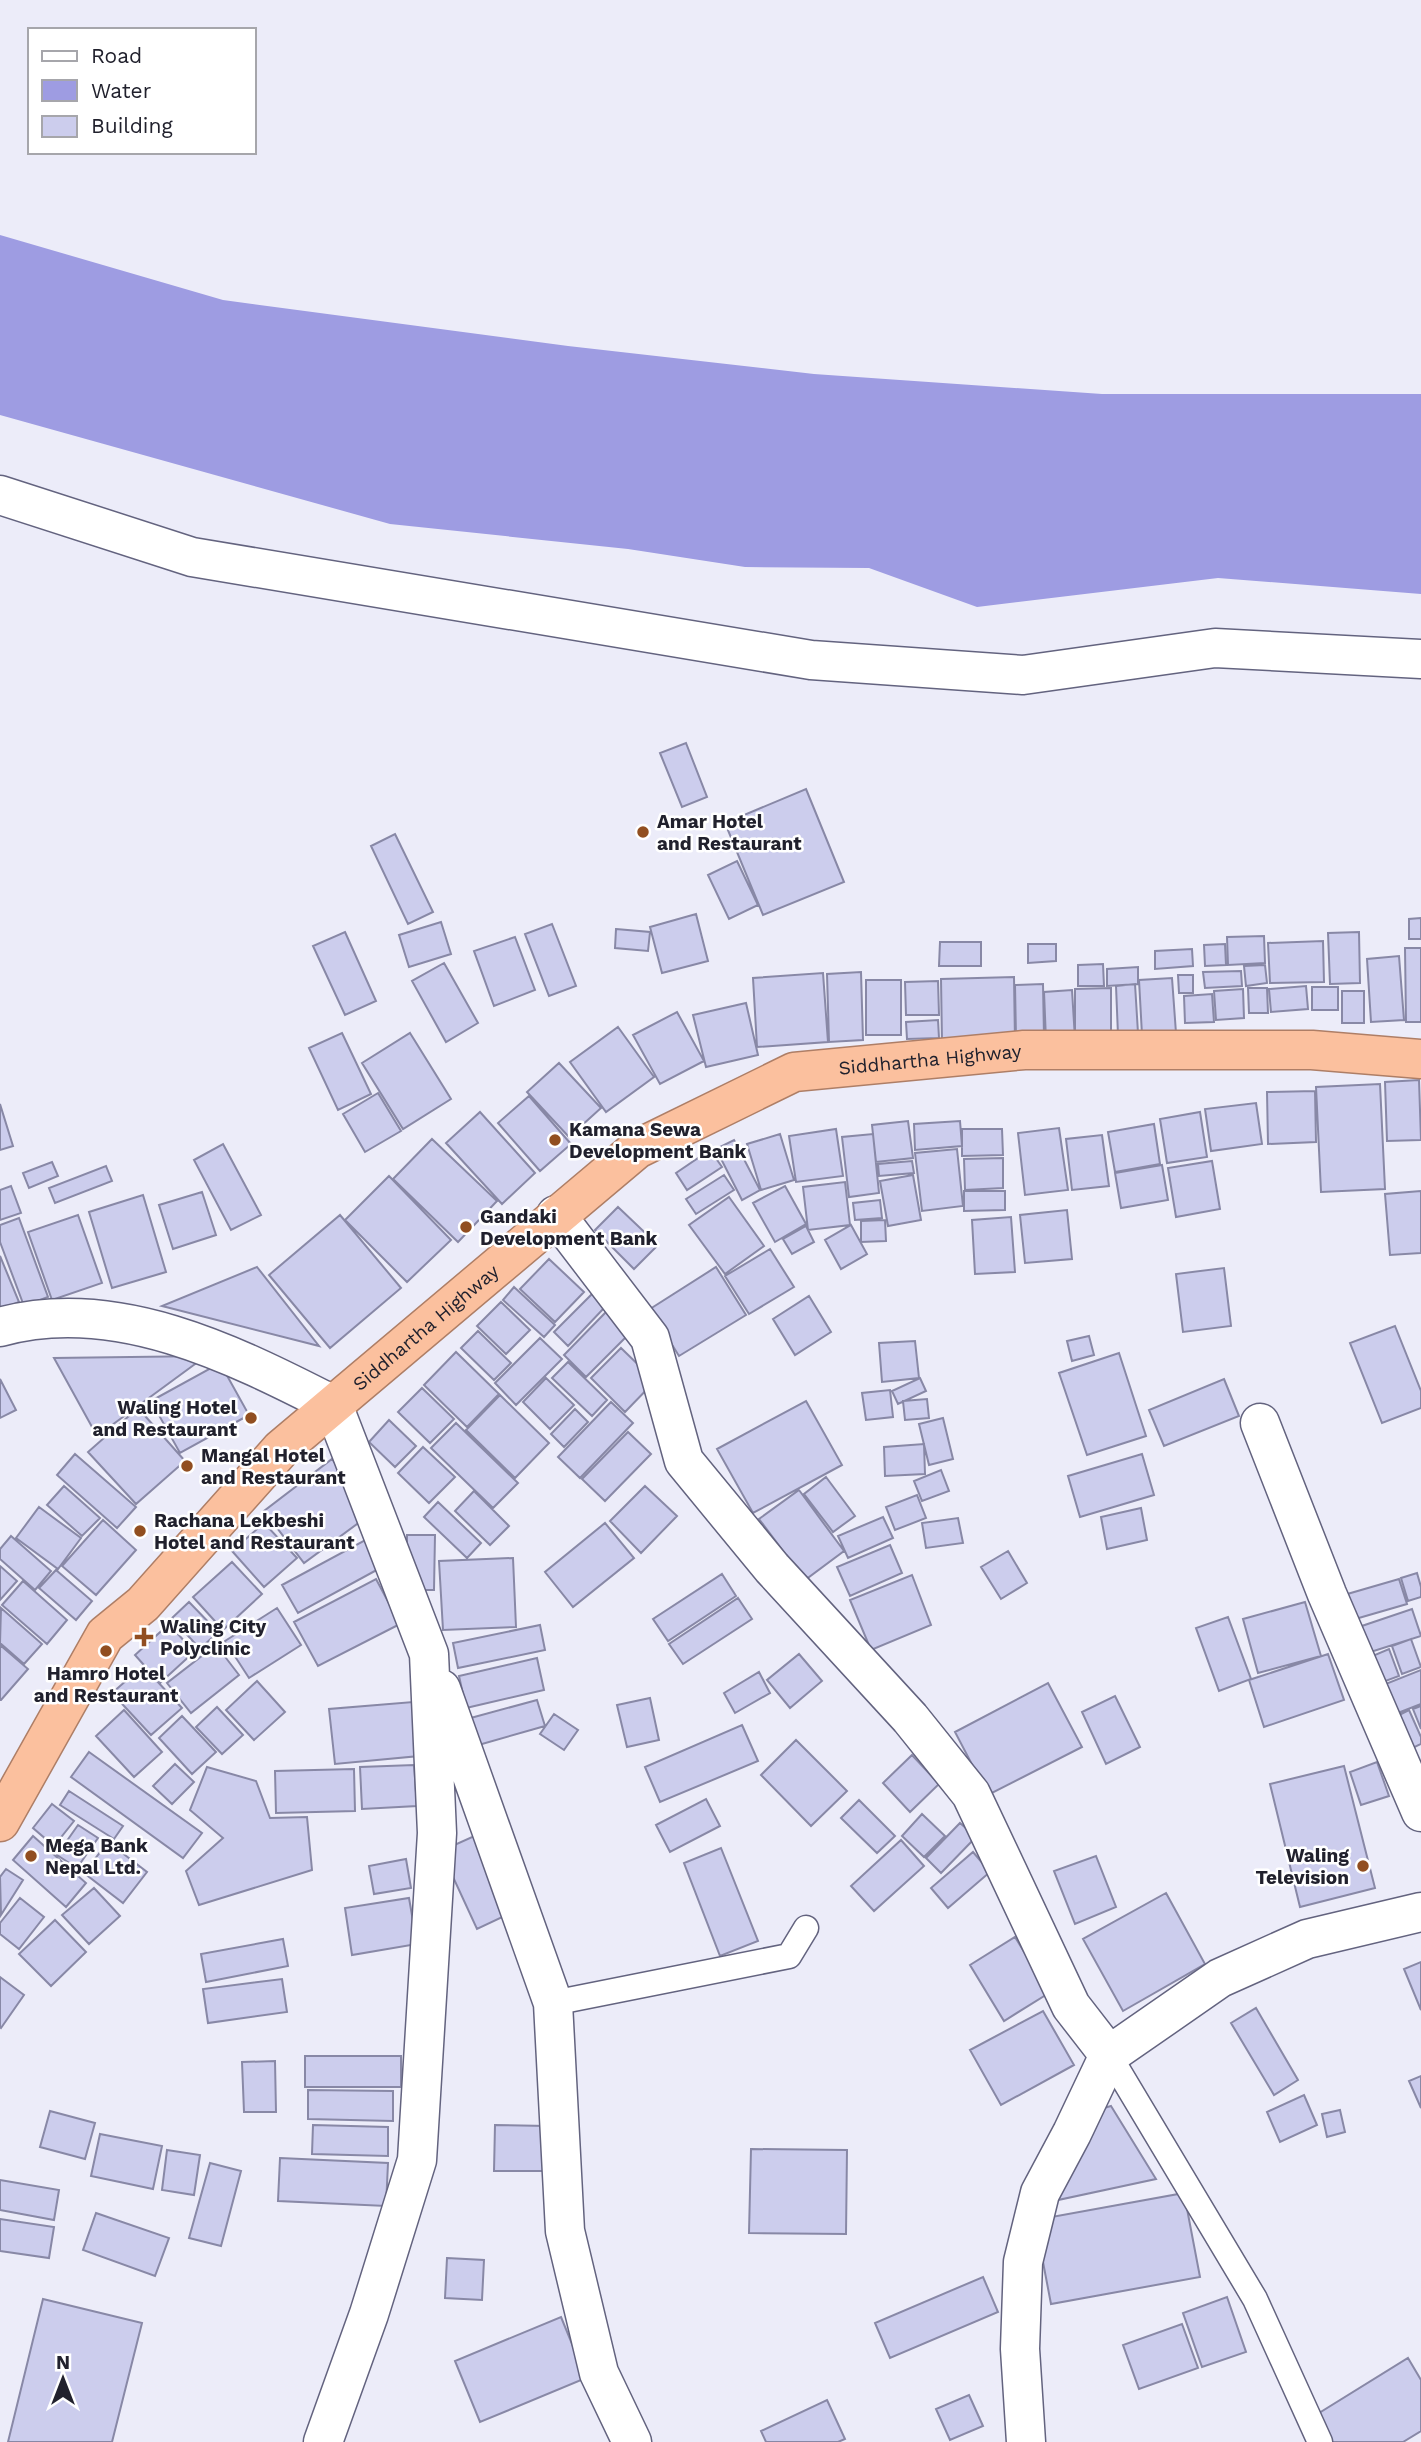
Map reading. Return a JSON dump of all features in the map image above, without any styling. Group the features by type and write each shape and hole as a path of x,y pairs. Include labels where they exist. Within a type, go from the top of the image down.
{"highway":[{"name":"Siddhartha Highway","path":"0,1822 11,1776 105,1635 143,1604 281,1449 637,1149 794,1072 1024,1050 1312,1050 1421,1059"}],"street":[{"path":"0,495 192,557 811,660 1023,676 1215,648 1421,659"},
{"path":"556,1215 650,1338 684,1461 772,1568 910,1718 971,1794 1071,2006 1109,2055"},
{"path":"0,1327 52,1318 130,1324 177,1336 264,1370 333,1405 429,1654 553,2003 565,2231 599,2373 632,2442"},
{"path":"1260,1423 1326,1594 1421,1812"},
{"path":"323,2442 369,2314 417,2160 437,1833 429,1654"},
{"path":"1026,2442 1020,2349 1023,2262 1040,2193 1109,2055 1220,1978 1307,1940 1421,1912"}],"lane":[{"path":"553,2003 789,1956 806,1928"},
{"path":"1109,2055 1255,2300 1320,2442"}],"water":[{"path":"0,235 223,300 568,346 814,374 1102,394 1421,394 1421,594 1218,578 977,607 869,568 745,567 628,549 390,524 0,415"}],"building":[{"path":"686,743 707,797 682,807 660,753"},
{"path":"806,789 844,882 763,915 725,823"},
{"path":"395,834 433,912 408,924 371,846"},
{"path":"737,861 758,905 729,919 708,875"},
{"path":"696,914 708,961 662,973 650,927"},
{"path":"1421,918 1421,939 1409,939 1409,919"},
{"path":"441,922 451,954 409,967 399,935"},
{"path":"552,924 576,986 549,996 525,934"},
{"path":"616,929 650,932 648,951 615,948"},
{"path":"345,932 376,1001 345,1015 313,946"},
{"path":"1359,932 1360,983 1330,984 1328,933"},
{"path":"1264,936 1265,963 1228,965 1227,937"},
{"path":"515,937 535,990 494,1006 474,951"},
{"path":"1323,941 1324,982 1270,983 1268,943"},
{"path":"940,942 981,942 981,966 939,966"},
{"path":"1028,944 1056,944 1056,961 1028,963"},
{"path":"1225,944 1226,965 1205,966 1204,945"},
{"path":"1405,948 1421,948 1421,1022 1406,1022"},
{"path":"1192,949 1193,966 1155,969 1155,951"},
{"path":"1399,956 1404,1020 1371,1022 1367,959"},
{"path":"444,963 478,1023 446,1042 412,981"},
{"path":"1103,964 1104,986 1078,986 1078,965"},
{"path":"1265,965 1267,983 1246,986 1244,966"},
{"path":"1138,967 1138,984 1107,986 1107,969"},
{"path":"1241,971 1242,986 1205,988 1203,972"},
{"path":"861,972 863,1040 829,1042 827,974"},
{"path":"823,973 828,1042 757,1047 753,978"},
{"path":"1178,975 1193,975 1193,993 1179,993"},
{"path":"1014,977 1015,1041 942,1042 941,979"},
{"path":"1172,978 1176,1033 1142,1035 1139,980"},
{"path":"866,980 901,980 901,1035 866,1035"},
{"path":"938,981 939,1015 906,1015 905,982"},
{"path":"1043,984 1044,1036 1016,1037 1015,985"},
{"path":"1135,984 1138,1033 1118,1035 1116,986"},
{"path":"1306,986 1308,1009 1271,1012 1269,989"},
{"path":"1312,987 1338,987 1338,1010 1312,1010"},
{"path":"1111,988 1111,1039 1075,1039 1075,989"},
{"path":"1248,988 1267,988 1268,1013 1249,1013"},
{"path":"1243,989 1244,1018 1216,1020 1214,991"},
{"path":"1072,990 1075,1039 1046,1040 1044,992"},
{"path":"1342,991 1364,991 1364,1023 1342,1023"},
{"path":"1212,994 1214,1022 1185,1023 1184,996"},
{"path":"746,1003 758,1055 706,1067 693,1015"},
{"path":"677,1012 704,1061 660,1084 633,1035"},
{"path":"938,1020 939,1038 907,1039 906,1022"},
{"path":"618,1027 654,1077 606,1112 570,1062"},
{"path":"342,1033 371,1094 338,1110 309,1048"},
{"path":"410,1033 451,1099 403,1129 362,1063"},
{"path":"559,1063 601,1108 569,1137 527,1092"},
{"path":"1419,1080 1421,1140 1387,1141 1385,1082"},
{"path":"1380,1084 1385,1189 1321,1192 1316,1087"},
{"path":"1315,1091 1316,1142 1268,1144 1267,1092"},
{"path":"378,1093 401,1131 365,1152 343,1114"},
{"path":"529,1096 571,1144 540,1171 498,1123"},
{"path":"1256,1103 1262,1144 1211,1151 1205,1109"},
{"path":"0,1104 13,1146 0,1150"},
{"path":"480,1112 535,1173 502,1204 446,1143"},
{"path":"1200,1112 1207,1157 1167,1163 1160,1119"},
{"path":"908,1121 913,1158 876,1162 872,1125"},
{"path":"960,1121 962,1146 915,1150 914,1124"},
{"path":"1154,1124 1160,1164 1115,1172 1108,1132"},
{"path":"1059,1128 1068,1190 1025,1195 1018,1133"},
{"path":"836,1129 843,1176 796,1182 789,1136"},
{"path":"962,1129 1002,1129 1003,1155 962,1156"},
{"path":"780,1134 794,1180 761,1190 747,1144"},
{"path":"873,1134 879,1193 849,1197 842,1137"},
{"path":"1102,1135 1109,1186 1072,1190 1066,1139"},
{"path":"432,1139 497,1201 458,1242 393,1179"},
{"path":"734,1140 760,1190 742,1200 716,1149"},
{"path":"223,1144 261,1215 231,1230 194,1160"},
{"path":"957,1149 963,1206 922,1211 915,1153"},
{"path":"710,1150 722,1167 687,1190 676,1173"},
{"path":"1003,1158 1003,1188 965,1190 964,1159"},
{"path":"912,1161 914,1173 879,1176 878,1164"},
{"path":"1212,1161 1220,1209 1176,1217 1168,1168"},
{"path":"52,1162 58,1176 29,1188 23,1173"},
{"path":"1162,1165 1168,1200 1121,1208 1115,1173"},
{"path":"106,1166 112,1181 55,1203 49,1188"},
{"path":"724,1175 734,1190 696,1214 686,1199"},
{"path":"913,1175 921,1220 888,1226 880,1181"},
{"path":"389,1176 451,1240 407,1282 345,1220"},
{"path":"845,1182 850,1225 808,1230 803,1187"},
{"path":"11,1186 21,1213 0,1220 0,1190"},
{"path":"785,1186 806,1224 775,1242 753,1203"},
{"path":"964,1191 1005,1191 1005,1210 964,1211"},
{"path":"1421,1191 1421,1253 1390,1255 1385,1194"},
{"path":"202,1192 216,1235 173,1249 159,1205"},
{"path":"143,1195 166,1272 112,1288 89,1212"},
{"path":"729,1197 764,1246 725,1274 689,1225"},
{"path":"880,1200 882,1218 855,1220 853,1203"},
{"path":"618,1207 658,1245 634,1269 595,1230"},
{"path":"1067,1210 1072,1259 1025,1263 1020,1215"},
{"path":"78,1215 102,1283 52,1300 28,1232"},
{"path":"340,1215 401,1288 330,1348 269,1275"},
{"path":"1011,1217 1015,1272 975,1274 972,1220"},
{"path":"19,1218 48,1297 24,1306 0,1242 0,1225"},
{"path":"885,1220 886,1241 861,1242 861,1221"},
{"path":"851,1225 867,1254 841,1269 825,1240"},
{"path":"806,1226 814,1242 792,1254 783,1239"},
{"path":"770,1249 794,1287 749,1314 725,1276"},
{"path":"0,1256 19,1302 0,1310"},
{"path":"549,1259 584,1292 555,1322 520,1289"},
{"path":"257,1267 319,1346 162,1306"},
{"path":"716,1267 746,1315 679,1356 650,1309"},
{"path":"1224,1268 1231,1326 1183,1332 1176,1274"},
{"path":"514,1287 555,1325 544,1337 503,1300"},
{"path":"592,1294 605,1307 568,1346 554,1332"},
{"path":"809,1296 831,1332 795,1355 773,1319"},
{"path":"501,1302 530,1330 506,1354 477,1326"},
{"path":"606,1312 629,1334 586,1377 564,1355"},
{"path":"1395,1326 1421,1391 1421,1408 1382,1423 1350,1343"},
{"path":"478,1331 511,1363 494,1380 461,1348"},
{"path":"1089,1336 1094,1355 1072,1361 1067,1341"},
{"path":"540,1338 562,1359 516,1405 495,1383"},
{"path":"915,1341 919,1378 882,1382 879,1343"},
{"path":"621,1348 655,1381 625,1412 591,1378"},
{"path":"456,1352 499,1394 467,1427 424,1385"},
{"path":"1119,1353 1146,1436 1087,1455 1059,1373"},
{"path":"206,1356 97,1436 54,1358"},
{"path":"568,1362 607,1400 592,1416 552,1378"},
{"path":"220,1363 249,1415 180,1453 151,1401"},
{"path":"546,1378 574,1405 550,1429 523,1402"},
{"path":"920,1378 926,1391 898,1404 892,1391"},
{"path":"0,1379 16,1410 0,1418"},
{"path":"1224,1379 1239,1416 1164,1446 1149,1410"},
{"path":"422,1388 454,1419 430,1443 398,1412"},
{"path":"890,1390 893,1417 866,1420 862,1393"},
{"path":"500,1395 549,1443 515,1478 466,1430"},
{"path":"927,1399 929,1418 905,1420 903,1401"},
{"path":"806,1401 842,1465 753,1513 717,1449"},
{"path":"611,1402 633,1423 580,1478 558,1457"},
{"path":"138,1408 185,1461 136,1504 88,1452"},
{"path":"575,1409 588,1422 564,1447 551,1434"},
{"path":"943,1418 953,1459 929,1465 919,1424"},
{"path":"389,1420 416,1446 395,1467 369,1442"},
{"path":"456,1423 518,1483 493,1508 431,1448"},
{"path":"628,1432 651,1454 605,1501 582,1479"},
{"path":"924,1444 925,1474 885,1476 884,1447"},
{"path":"423,1447 455,1477 429,1503 398,1473"},
{"path":"75,1454 136,1507 117,1528 57,1475"},
{"path":"1142,1454 1154,1495 1080,1517 1068,1476"},
{"path":"332,1459 372,1513 304,1563 264,1511"},
{"path":"941,1470 949,1491 922,1501 914,1481"},
{"path":"826,1477 855,1516 833,1532 804,1494"},
{"path":"64,1486 100,1518 82,1536 47,1505"},
{"path":"645,1486 677,1516 641,1553 610,1521"},
{"path":"799,1490 844,1551 805,1580 759,1519"},
{"path":"474,1491 509,1526 490,1545 455,1511"},
{"path":"917,1495 926,1518 895,1530 886,1507"},
{"path":"438,1502 481,1543 467,1558 424,1517"},
{"path":"39,1507 81,1538 58,1569 16,1538"},
{"path":"1141,1508 1147,1540 1107,1549 1101,1517"},
{"path":"883,1517 893,1538 848,1558 838,1536"},
{"path":"958,1518 963,1543 926,1548 922,1523"},
{"path":"103,1520 136,1550 96,1595 62,1566"},
{"path":"264,1523 297,1558 264,1587 232,1551"},
{"path":"605,1523 634,1558 573,1607 545,1572"},
{"path":"407,1535 435,1535 434,1590 407,1590"},
{"path":"11,1536 51,1571 35,1590 0,1559 0,1549"},
{"path":"369,1538 384,1566 298,1613 282,1585"},
{"path":"890,1545 902,1573 850,1596 837,1567"},
{"path":"1008,1551 1027,1583 1001,1599 981,1567"},
{"path":"513,1558 516,1627 443,1630 439,1561"},
{"path":"232,1562 262,1594 223,1630 193,1597"},
{"path":"0,1566 17,1581 0,1600"},
{"path":"56,1570 92,1601 76,1620 39,1588"},
{"path":"1417,1573 1421,1597 1408,1601 1401,1578"},
{"path":"722,1574 736,1596 668,1641 653,1619"},
{"path":"912,1575 931,1625 871,1650 850,1600"},
{"path":"376,1579 400,1624 318,1666 294,1622"},
{"path":"1399,1579 1407,1604 1345,1622 1337,1597"},
{"path":"23,1581 67,1620 47,1644 2,1605"},
{"path":"738,1598 752,1619 683,1664 669,1644"},
{"path":"189,1602 218,1632 200,1649 172,1618"},
{"path":"1305,1602 1321,1656 1258,1673 1243,1619"},
{"path":"1,1608 42,1644 24,1664 0,1643"},
{"path":"277,1608 301,1645 249,1678 225,1641"},
{"path":"1412,1609 1421,1636 1358,1656 1350,1630"},
{"path":"1228,1617 1251,1679 1219,1691 1196,1628"},
{"path":"169,1624 194,1652 160,1683 135,1655"},
{"path":"540,1625 545,1650 458,1668 453,1643"},
{"path":"1411,1639 1421,1667 1402,1674 1392,1646"},
{"path":"0,1645 28,1669 1,1700 0,1700"},
{"path":"216,1645 239,1675 191,1713 167,1683"},
{"path":"1389,1649 1399,1676 1372,1686 1363,1660"},
{"path":"799,1654 822,1681 790,1708 767,1680"},
{"path":"1328,1654 1344,1700 1264,1727 1249,1680"},
{"path":"537,1658 544,1690 466,1708 459,1676"},
{"path":"143,1666 182,1708 151,1735 112,1693"},
{"path":"1421,1670 1421,1704 1385,1718 1373,1689"},
{"path":"759,1672 770,1693 735,1713 724,1693"},
{"path":"257,1681 285,1712 254,1740 226,1710"},
{"path":"1048,1683 1082,1747 988,1795 955,1732"},
{"path":"1115,1696 1140,1747 1106,1764 1082,1712"},
{"path":"650,1698 659,1740 627,1747 617,1705"},
{"path":"537,1700 545,1726 475,1746 467,1719"},
{"path":"413,1702 419,1756 335,1764 329,1709"},
{"path":"1421,1706 1421,1729 1413,1709"},
{"path":"217,1707 243,1735 222,1754 196,1727"},
{"path":"124,1710 162,1752 134,1777 96,1736"},
{"path":"1409,1710 1421,1737 1421,1744 1400,1754 1385,1722"},
{"path":"554,1714 578,1730 564,1750 540,1734"},
{"path":"182,1716 216,1752 192,1774 159,1738"},
{"path":"742,1725 758,1761 660,1802 645,1767"},
{"path":"796,1740 847,1791 811,1826 761,1775"},
{"path":"89,1752 202,1833 183,1858 71,1777"},
{"path":"912,1755 939,1784 910,1812 883,1783"},
{"path":"1377,1762 1389,1796 1361,1805 1350,1772"},
{"path":"175,1764 194,1782 172,1804 153,1786"},
{"path":"414,1765 417,1806 362,1809 360,1767"},
{"path":"1344,1766 1375,1888 1300,1907 1270,1784"},
{"path":"207,1767 256,1781 270,1818 307,1817 312,1870 199,1905 186,1871 223,1838 190,1810"},
{"path":"354,1769 355,1811 276,1813 275,1771"},
{"path":"69,1791 123,1826 114,1839 60,1805"},
{"path":"706,1799 720,1826 670,1852 656,1825"},
{"path":"859,1800 895,1836 877,1853 841,1818"},
{"path":"52,1804 74,1821 54,1846 33,1828"},
{"path":"922,1814 945,1836 924,1857 902,1836"},
{"path":"960,1823 976,1837 941,1873 926,1858"},
{"path":"78,1825 98,1838 77,1868 57,1855"},
{"path":"481,1833 517,1910 477,1929 441,1851"},
{"path":"33,1836 86,1883 66,1907 13,1860"},
{"path":"901,1840 924,1866 874,1911 851,1886"},
{"path":"108,1842 147,1872 123,1903 84,1873"},
{"path":"721,1848 758,1941 720,1956 684,1863"},
{"path":"973,1852 990,1872 948,1908 931,1888"},
{"path":"1096,1856 1116,1907 1075,1924 1054,1871"},
{"path":"406,1859 411,1888 374,1894 369,1866"},
{"path":"6,1869 23,1880 1,1915 0,1877"},
{"path":"94,1888 120,1916 89,1944 62,1915"},
{"path":"1166,1893 1205,1964 1123,2011 1083,1939"},
{"path":"20,1898 44,1917 19,1949 0,1934 0,1923"},
{"path":"409,1898 417,1944 352,1955 345,1908"},
{"path":"55,1920 86,1952 51,1986 19,1954"},
{"path":"1015,1937 1049,1993 1004,2021 970,1965"},
{"path":"283,1939 288,1966 206,1982 201,1954"},
{"path":"1421,1962 1421,2010 1404,1969"},
{"path":"0,1977 24,1995 1,2028 0,2027"},
{"path":"282,1979 287,2012 208,2023 203,1989"},
{"path":"1256,2008 1298,2080 1274,2095 1231,2023"},
{"path":"1043,2011 1074,2065 1001,2105 970,2050"},
{"path":"305,2056 401,2056 401,2087 305,2087"},
{"path":"275,2061 276,2112 244,2112 242,2062"},
{"path":"1421,2076 1421,2108 1409,2081"},
{"path":"308,2090 393,2091 393,2121 308,2119"},
{"path":"1304,2095 1317,2125 1280,2142 1267,2112"},
{"path":"1111,2106 1156,2179 1058,2200 1097,2110"},
{"path":"1340,2110 1345,2132 1327,2137 1322,2114"},
{"path":"50,2111 95,2123 85,2159 40,2147"},
{"path":"313,2125 388,2127 388,2156 312,2154"},
{"path":"495,2125 547,2126 547,2171 494,2171"},
{"path":"100,2134 162,2146 153,2189 91,2176"},
{"path":"751,2149 847,2150 846,2234 749,2233"},
{"path":"167,2150 200,2155 194,2195 162,2190"},
{"path":"280,2158 388,2163 386,2206 278,2201"},
{"path":"210,2163 241,2171 221,2246 189,2238"},
{"path":"0,2180 59,2190 54,2220 0,2210"},
{"path":"1184,2193 1200,2277 1051,2304 1035,2220"},
{"path":"96,2213 169,2238 155,2276 83,2250"},
{"path":"0,2219 54,2227 49,2258 0,2251"},
{"path":"447,2258 484,2260 482,2300 445,2298"},
{"path":"983,2277 998,2312 890,2358 875,2323"},
{"path":"1227,2297 1246,2352 1202,2367 1183,2313"},
{"path":"43,2299 142,2323 112,2442 8,2442"},
{"path":"561,2317 586,2378 480,2422 455,2361"},
{"path":"1182,2324 1198,2368 1139,2389 1123,2345"},
{"path":"1408,2358 1421,2380 1421,2431 1403,2442 1327,2442 1311,2418"},
{"path":"969,2395 983,2426 950,2440 936,2409"},
{"path":"827,2400 845,2439 838,2442 766,2442 761,2431"}],"place":[{"name":"Amar Hotel and Restaurant","path":"643,832"},
{"name":"Kamana Sewa Development Bank","path":"555,1140"},
{"name":"Gandaki Development Bank","path":"466,1227"},
{"name":"Waling Hotel and Restaurant","path":"251,1418"},
{"name":"Mangal Hotel and Restaurant","path":"187,1466"},
{"name":"Rachana Lekbeshi Hotel and Restaurant","path":"140,1531"},
{"name":"Waling City Polyclinic","path":"144,1637"},
{"name":"Hamro Hotel and Restaurant","path":"106,1651"},
{"name":"Mega Bank Nepal Ltd.","path":"31,1856"},
{"name":"Waling Television","path":"1363,1866"}]}
